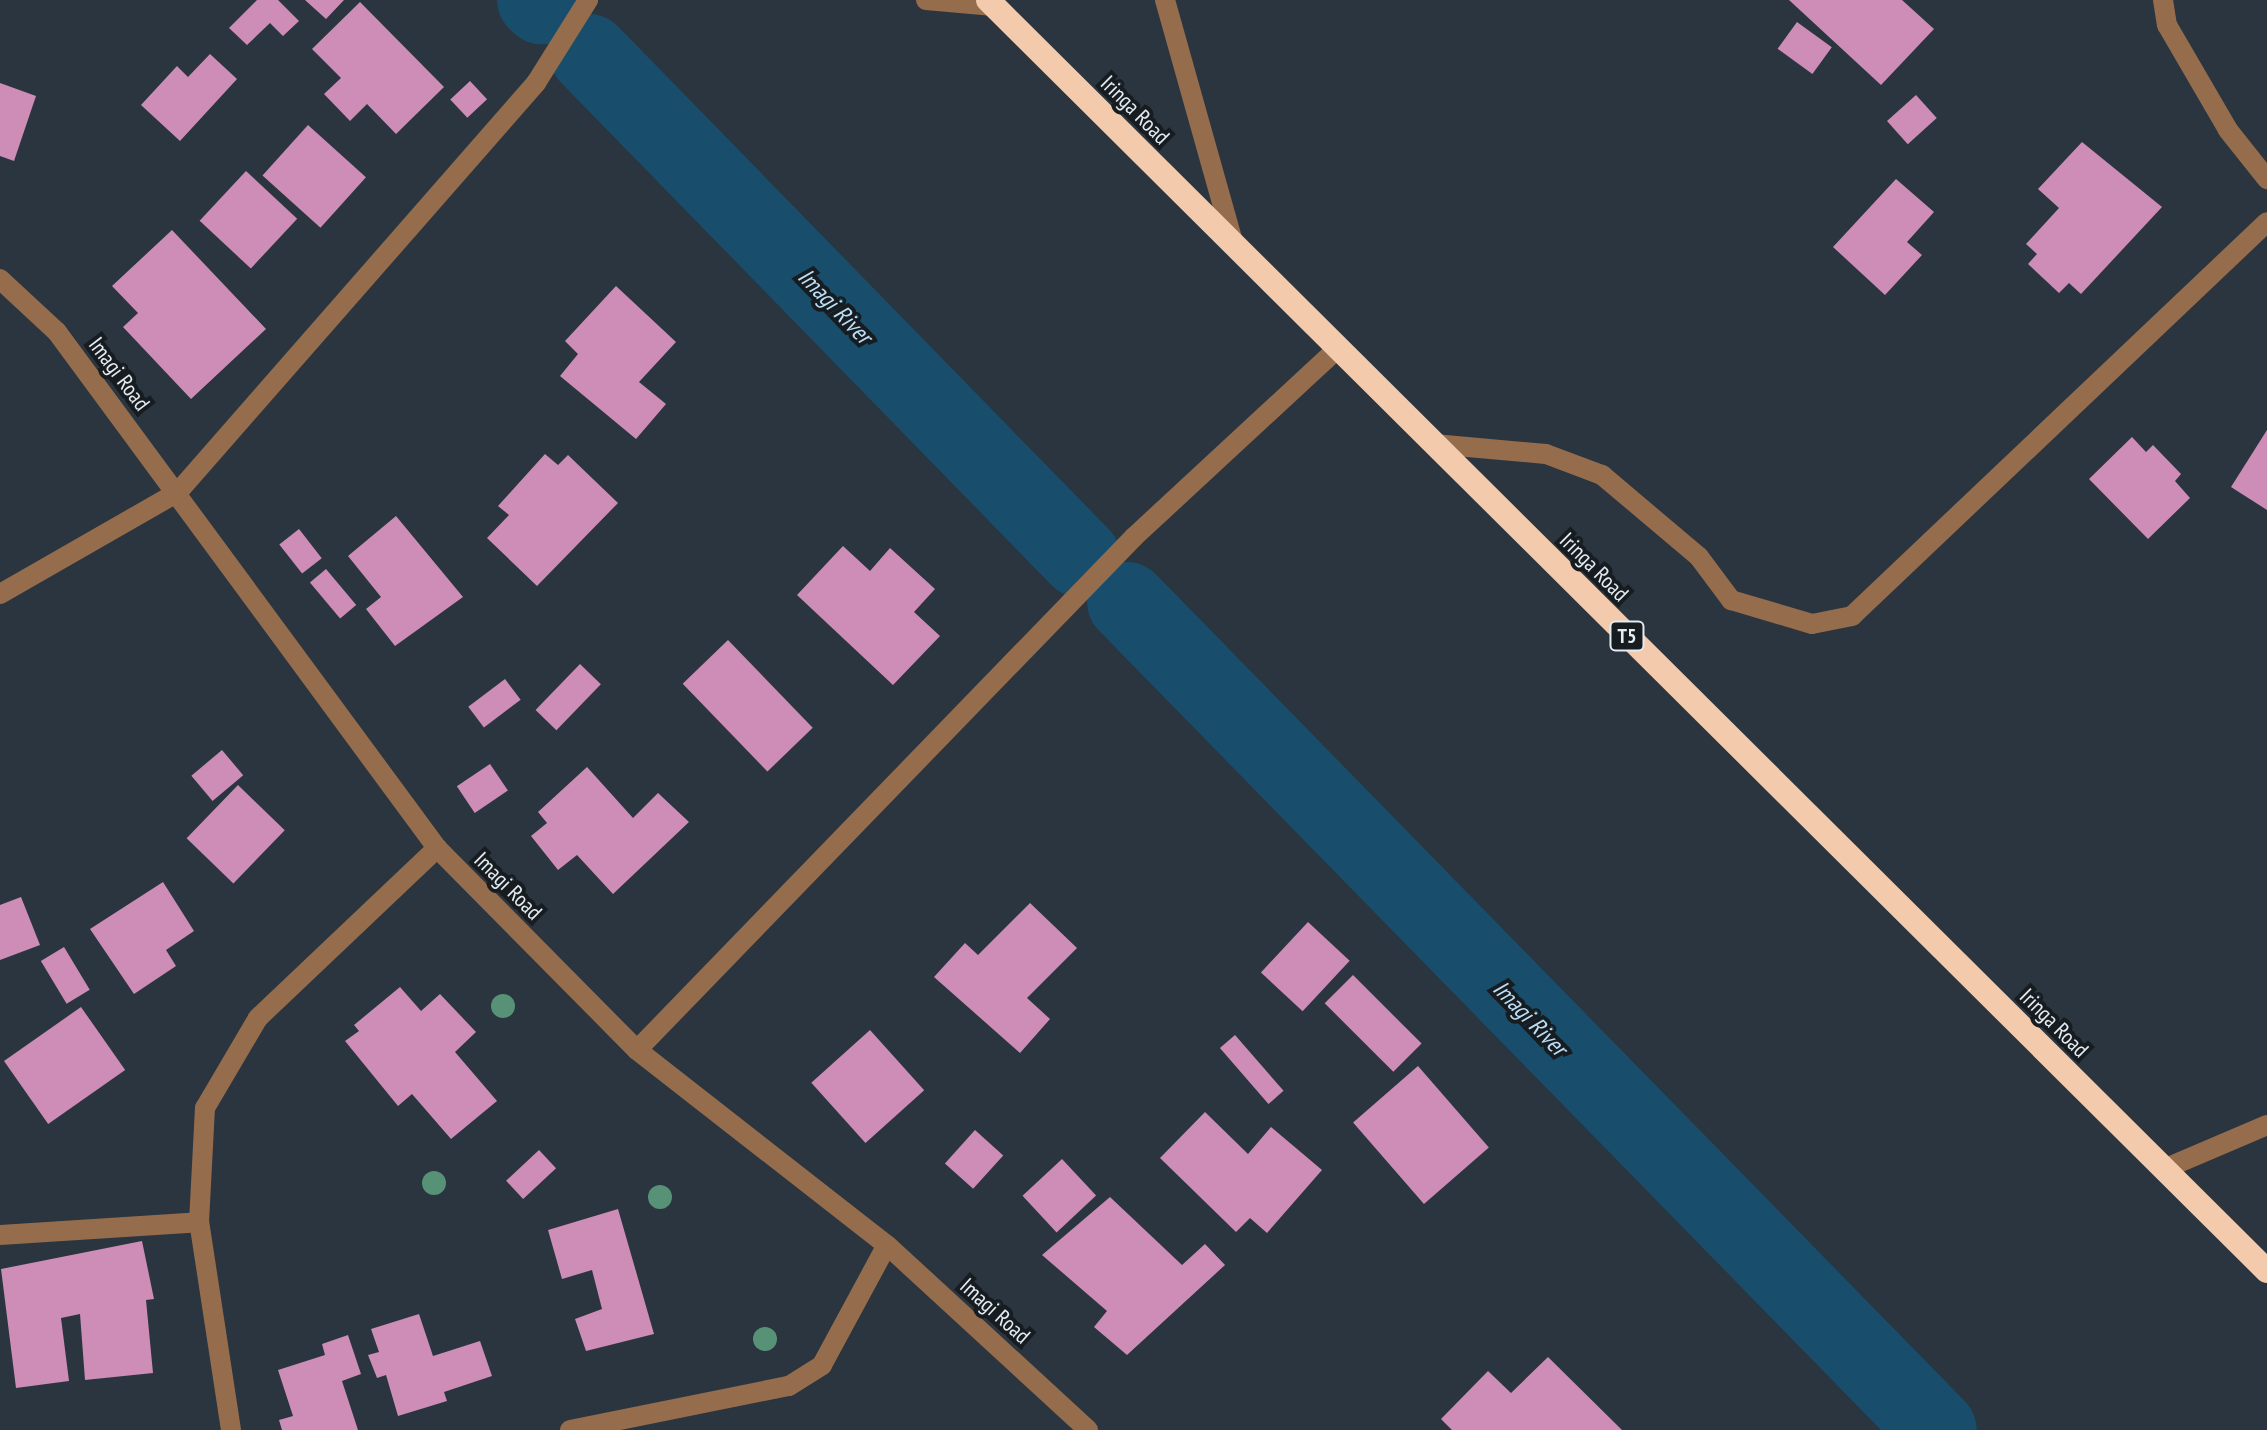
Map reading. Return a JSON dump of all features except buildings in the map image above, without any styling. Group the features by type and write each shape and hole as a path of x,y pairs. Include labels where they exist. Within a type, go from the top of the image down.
{"highway":[{"name":"Iringa Road","path":"991,3 2267,1271"}],"street":[{"path":"0,594 178,492 536,83 588,0"},
{"path":"926,0 991,3"},
{"path":"1165,0 1234,245"},
{"path":"2163,0 2167,25 2228,130 2267,179"},
{"path":"1434,444 1546,454 1602,475 1699,557 1731,600 1812,624 1852,616 2267,222"},
{"name":"Imagi Road","path":"0,279 57,332 178,492 437,848 637,1050 887,1245 1088,1430"},
{"path":"637,1050 1134,537 1338,348"},
{"path":"231,1430 199,1222 205,1108 258,1018 437,848"},
{"path":"2164,1169 2267,1125"},
{"path":"0,1235 199,1222"},
{"path":"570,1430 789,1386 822,1365 887,1245"}],"waterway":[{"name":"Imagi River","path":"537,0 541,4"},
{"name":"Imagi River","path":"589,54 1081,558"},
{"name":"Imagi River","path":"1127,602 1937,1430"}]}
